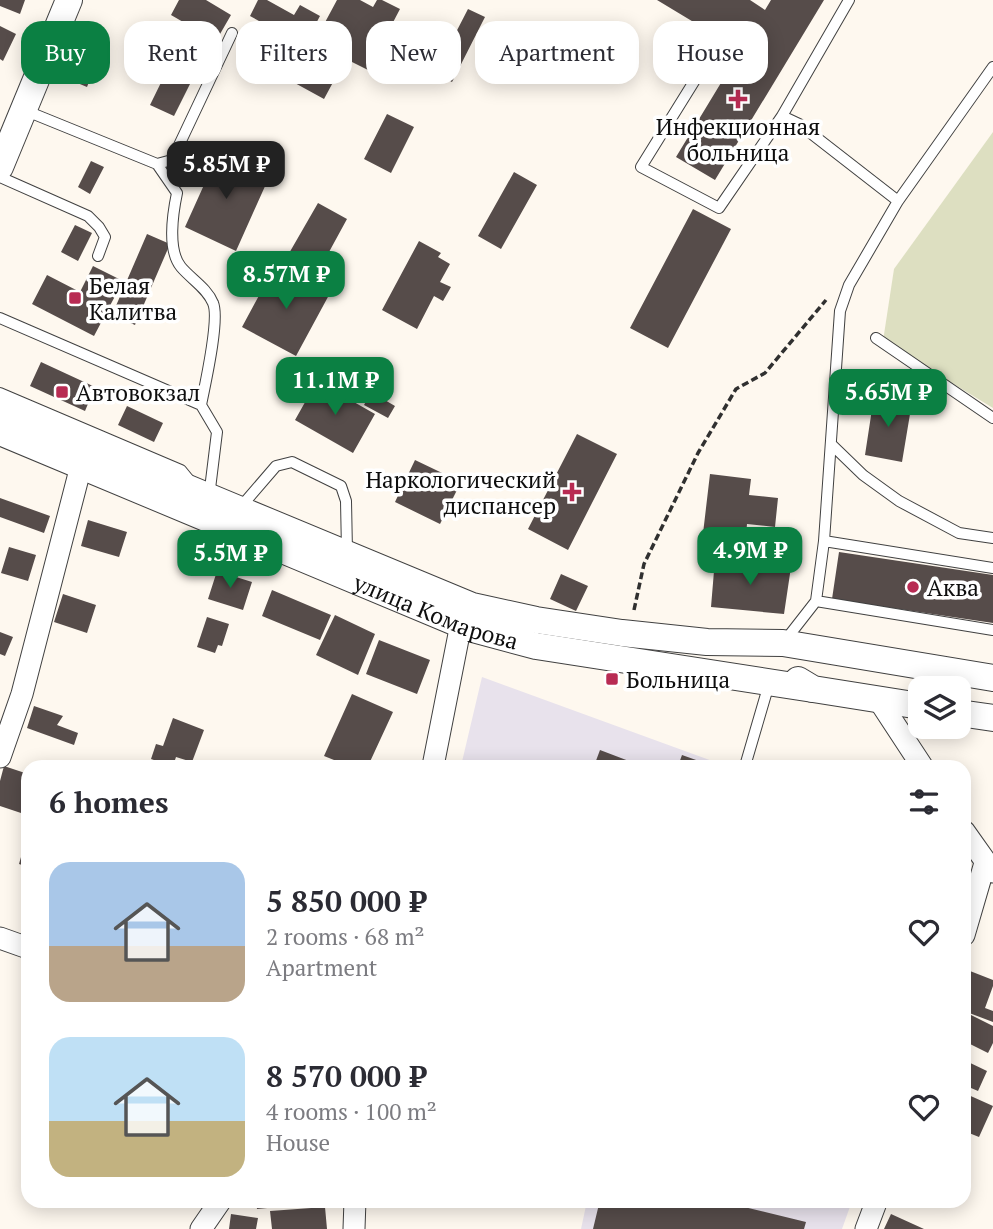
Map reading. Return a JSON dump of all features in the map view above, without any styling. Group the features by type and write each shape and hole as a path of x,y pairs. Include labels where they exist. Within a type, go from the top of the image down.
{"street":[{"path":"0,167 69,0"},
{"name":"улица Комарова","path":"0,410 472,606 536,620 628,624 707,642 791,644 993,678"},
{"name":"улица Комарова","path":"0,432 461,624 536,646 908,704"},
{"path":"0,757 33,656 81,466"},
{"path":"434,760 461,624"},
{"path":"791,644 787,667 792,676 813,688"},
{"path":"878,699 918,760"},
{"path":"971,715 993,719"},
{"path":"971,841 989,867 971,916"},
{"path":"0,938 21,946"},
{"path":"201,1229 215,1208"},
{"path":"355,1208 355,1229"},
{"path":"866,1229 874,1208"}],"lane":[{"path":"692,84 641,167 719,208 782,116 849,0"},
{"path":"157,164 172,160 232,33"},
{"path":"791,644 816,601 824,541 840,311 849,285 898,201 993,67"},
{"path":"24,110 157,164 177,193 171,226 178,264 205,290 215,305 212,345 201,405"},
{"path":"782,116 799,124 898,201"},
{"path":"0,177 88,216 105,237 98,256"},
{"path":"0,318 201,405 217,432 205,496"},
{"path":"876,338 993,418"},
{"path":"0,393 181,470 205,496"},
{"path":"831,444 863,475 899,501 959,533 993,538"},
{"path":"238,509 276,466 292,462 341,486 346,501 347,554"},
{"path":"824,541 993,568"},
{"path":"816,601 993,630"},
{"path":"747,760 769,681"}],"path":[{"path":"628,624 644,565 698,453 736,389 765,373 822,302 849,285"}],"shaded area":[{"path":"482,677 710,760 462,760"},
{"path":"586,1208 850,1208 842,1229 581,1229"}],"green space":[{"path":"993,132 993,408 883,341 894,269"}],"building":[{"path":"0,0 25,0 20,14 0,6"},
{"path":"179,0 206,0 231,15 222,31 222,21 181,21 171,15"},
{"path":"258,0 267,0 294,15 300,5 320,16 317,21 259,21 250,16"},
{"path":"337,0 360,0 373,7 377,0 382,0 400,9 394,21 366,21 366,69 352,62 352,21 326,21"},
{"name":"Инфекционная больница","path":"657,0 750,0 765,10 771,0 824,0 715,180 676,157 720,84 768,84 768,21 692,21"},
{"path":"468,9 485,17 483,21 475,21 475,37 461,64 461,23"},
{"path":"0,26 16,34 3,61 0,59"},
{"path":"160,84 190,84 174,116 150,105"},
{"path":"297,84 332,84 324,99"},
{"path":"387,114 414,127 391,173 364,159"},
{"path":"222,145 248,156 240,173 266,184 236,251 185,227"},
{"path":"91,161 104,167 90,194 78,187"},
{"path":"514,172 537,185 501,249 478,236"},
{"path":"318,203 347,219 323,263 335,270 326,285 284,262"},
{"path":"693,209 731,229 668,348 630,328"},
{"path":"75,225 92,233 78,261 61,252"},
{"path":"147,234 170,244 135,325 112,315"},
{"path":"419,241 441,253 438,257 450,264 440,282 451,287 443,301 434,296 417,329 382,310"},
{"name":"Белая Калитва","path":"93,266 123,281 94,336 32,304 47,275 80,292"},
{"path":"275,266 329,295 296,356 242,327"},
{"path":"41,362 95,387 85,411 30,386"},
{"path":"317,381 375,414 353,453 295,420"},
{"path":"371,392 395,406 388,418 364,405"},
{"path":"874,396 912,402 902,462 865,455"},
{"path":"127,406 163,423 154,442 118,425"},
{"name":"Наркологический диспансер","path":"577,434 617,454 568,550 528,529"},
{"path":"415,460 461,482 440,524 395,502"},
{"path":"710,474 751,479 749,495 778,498 775,527 747,524 745,547 702,542"},
{"path":"0,498 50,516 44,533 0,517"},
{"path":"88,520 127,532 119,557 81,546"},
{"path":"9,547 36,555 28,581 1,573"},
{"name":"Аква","path":"839,552 993,575 993,623 832,599"},
{"path":"715,559 791,567 784,614 711,607"},
{"path":"217,571 252,582 243,610 208,599"},
{"path":"561,574 588,586 576,611 550,599"},
{"path":"272,590 331,615 320,640 262,616"},
{"path":"63,594 96,605 87,633 54,622"},
{"path":"335,615 375,634 358,675 316,655"},
{"path":"207,617 229,624 222,646 218,645 215,653 197,647"},
{"path":"0,632 13,637 5,656 0,654"},
{"path":"379,640 430,660 417,694 366,674"},
{"path":"352,694 393,712 371,760 334,760 324,756"},
{"path":"34,706 63,716 57,725 78,733 74,745 27,728"},
{"path":"173,718 204,730 193,760 176,757 175,760 151,759 156,744 163,746"},
{"path":"600,750 626,760 596,760"},
{"path":"682,755 696,760 680,760"},
{"path":"4,766 21,772 21,813 0,806 0,781"},
{"path":"971,971 993,980 985,1008 993,1011 993,1022 971,1014"},
{"path":"971,1015 993,1026 993,1043 988,1053 971,1044"},
{"path":"971,1063 987,1071 978,1091 971,1088"},
{"path":"971,1096 993,1106 979,1137 971,1134"},
{"path":"325,1208 327,1229 272,1229 270,1211"},
{"path":"598,1208 748,1208 806,1222 804,1229 593,1229"},
{"path":"231,1214 258,1218 256,1229 229,1229"},
{"path":"891,1214 924,1229 884,1229"}],"place":[{"name":"Инфекционная больница","path":"738,99"},
{"name":"Белая Калитва","path":"75,298"},
{"name":"Автовокзал","path":"62,392"},
{"name":"Наркологический диспансер","path":"572,492"},
{"name":"Аква","path":"913,587"},
{"name":"Больница","path":"612,679"}]}
